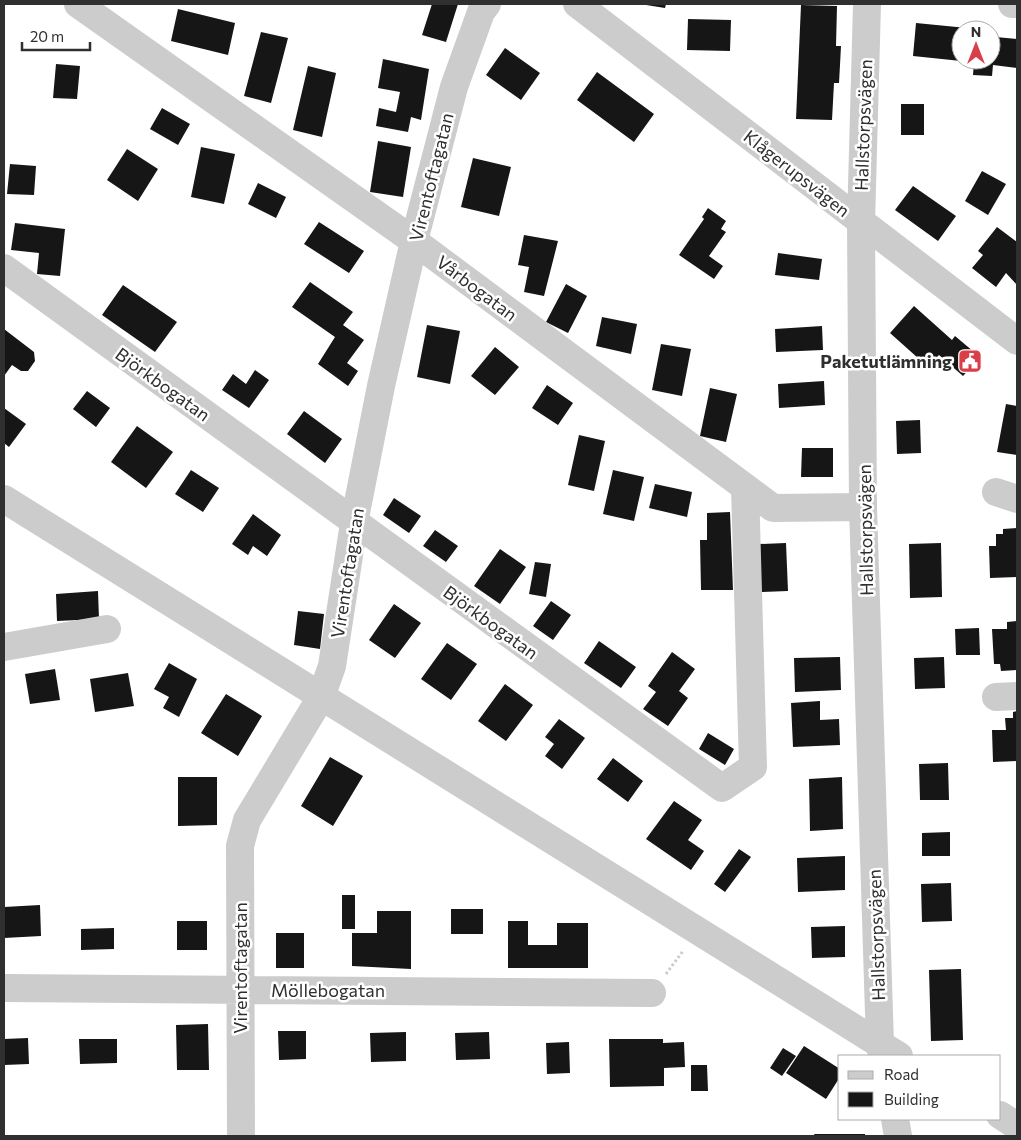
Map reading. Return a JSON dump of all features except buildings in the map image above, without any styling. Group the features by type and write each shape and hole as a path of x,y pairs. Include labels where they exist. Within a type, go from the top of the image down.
{"street":[{"name":"Vårbogatan","path":"78,4 414,241 773,508 863,507"},
{"name":"Virentoftagatan","path":"240,1136 240,846 247,820 321,697 332,666 354,523 381,386 414,241 454,87 481,12 487,4"},
{"name":"Klågerupsvägen","path":"577,4 860,222 1017,340"},
{"name":"Hallstorpsvägen","path":"867,4 860,222 863,507 887,1053"},
{"path":"1012,4 1017,4"},
{"name":"Björkbogatan","path":"4,268 722,788 753,767 744,487"},
{"path":"4,499 698,932 887,1053"},
{"path":"4,647 107,630"},
{"name":"Möllebogatan","path":"4,988 652,993"},
{"path":"1001,1117 1017,1126"},
{"path":"895,1120 898,1136"}],"path":[{"path":"652,993 698,932"}],"place":[{"name":"Paketutlämning","path":"970,361"}]}
